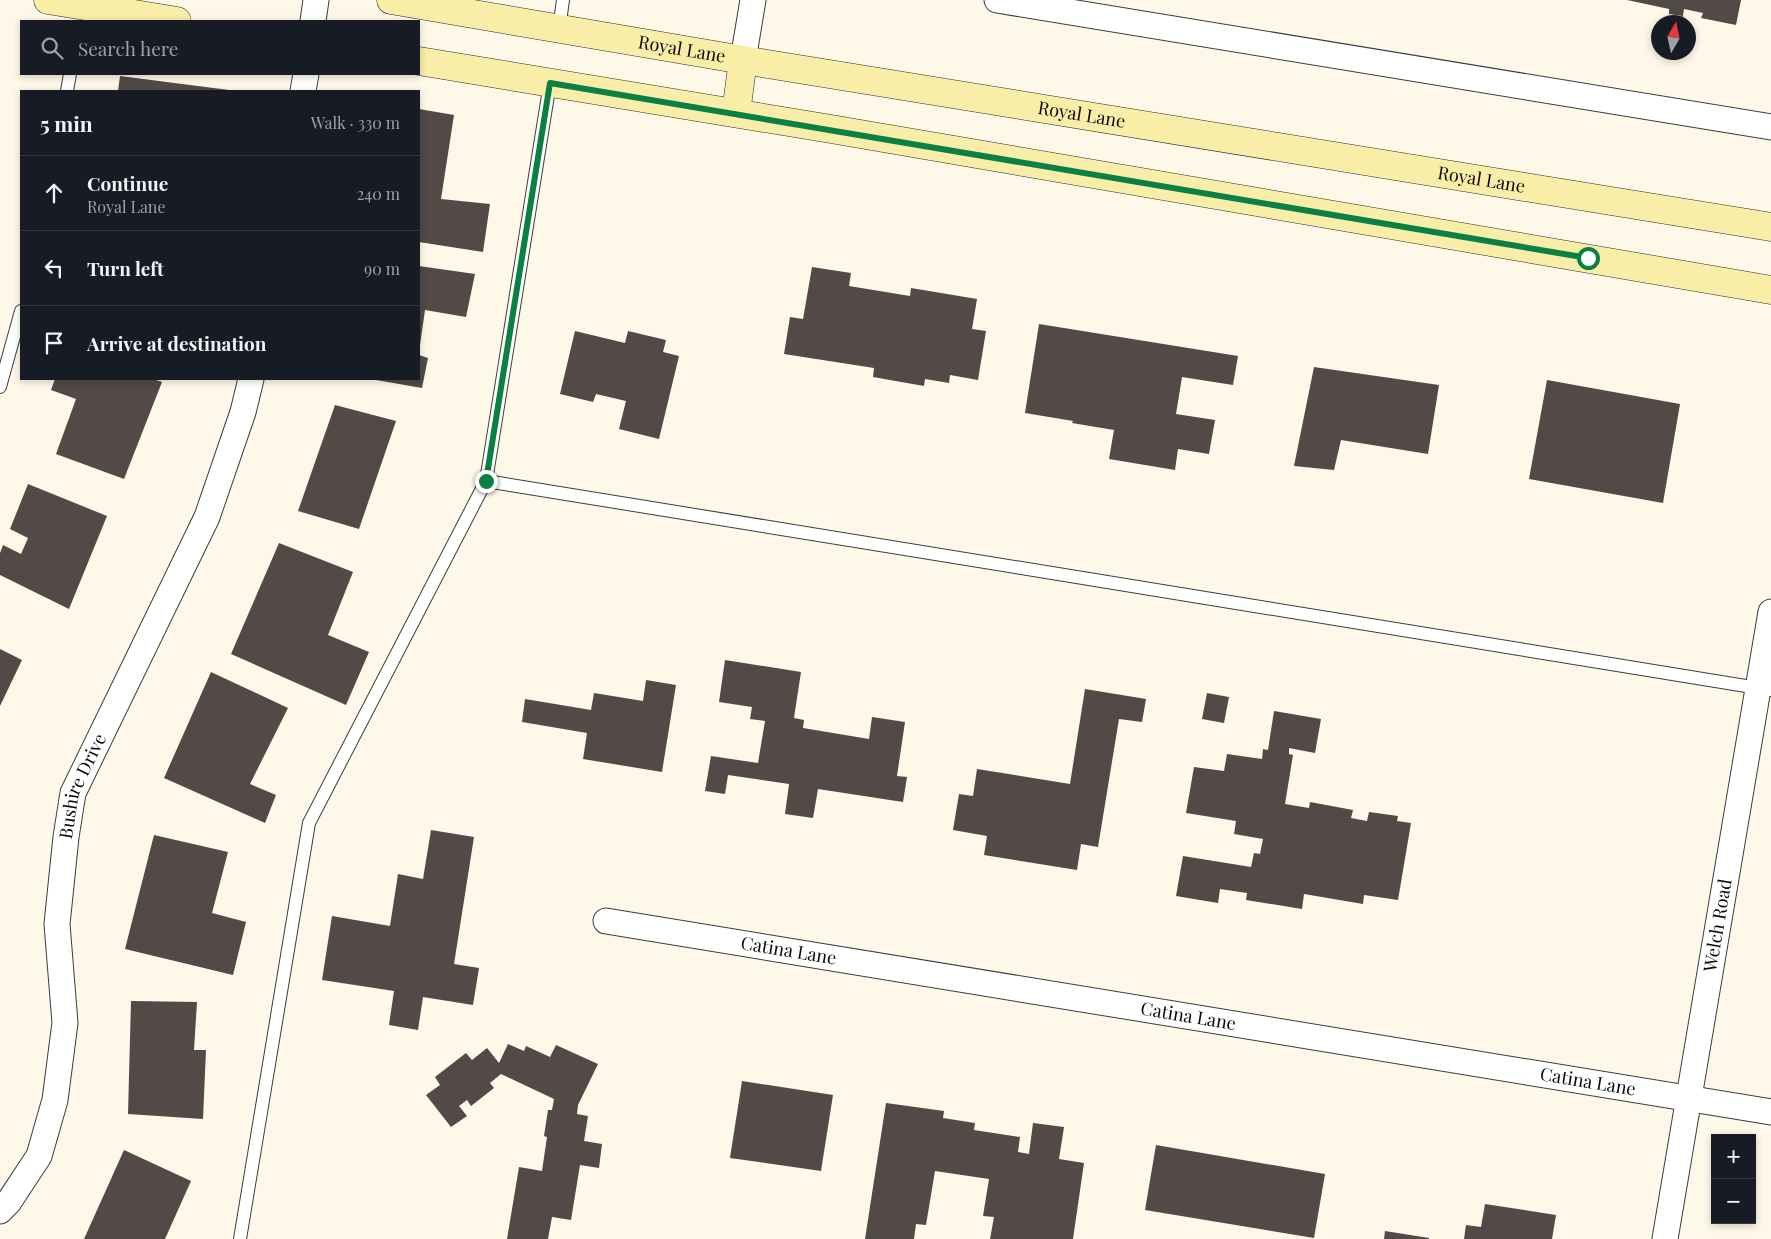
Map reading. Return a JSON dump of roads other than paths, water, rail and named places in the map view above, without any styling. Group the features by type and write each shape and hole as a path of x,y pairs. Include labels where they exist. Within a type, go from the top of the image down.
{"main road":[{"path":"48,0 81,13 164,20"},
{"name":"Royal Lane","path":"391,0 743,60 1771,227"},
{"path":"736,113 743,60"},
{"path":"420,61 736,113 1771,290"}],"street":[{"path":"313,20 316,0"},
{"path":"743,60 753,0"},
{"path":"997,0 1771,127"},
{"path":"303,90 306,75"},
{"name":"Bushire Drive","path":"0,1211 8,1203 38,1156 55,1100 65,1023 57,924 66,837 73,793 207,517 243,412 251,380"},
{"name":"Welch Road","path":"1665,1239 1688,1098 1765,689 1771,612"},
{"name":"Catina Lane","path":"606,921 1771,1112"}],"lane":[{"path":"559,29 563,0"},
{"path":"67,90 70,75"},
{"path":"240,1239 310,823 486,481 550,83"},
{"path":"0,387 20,315"},
{"path":"486,481 1765,689"}]}
